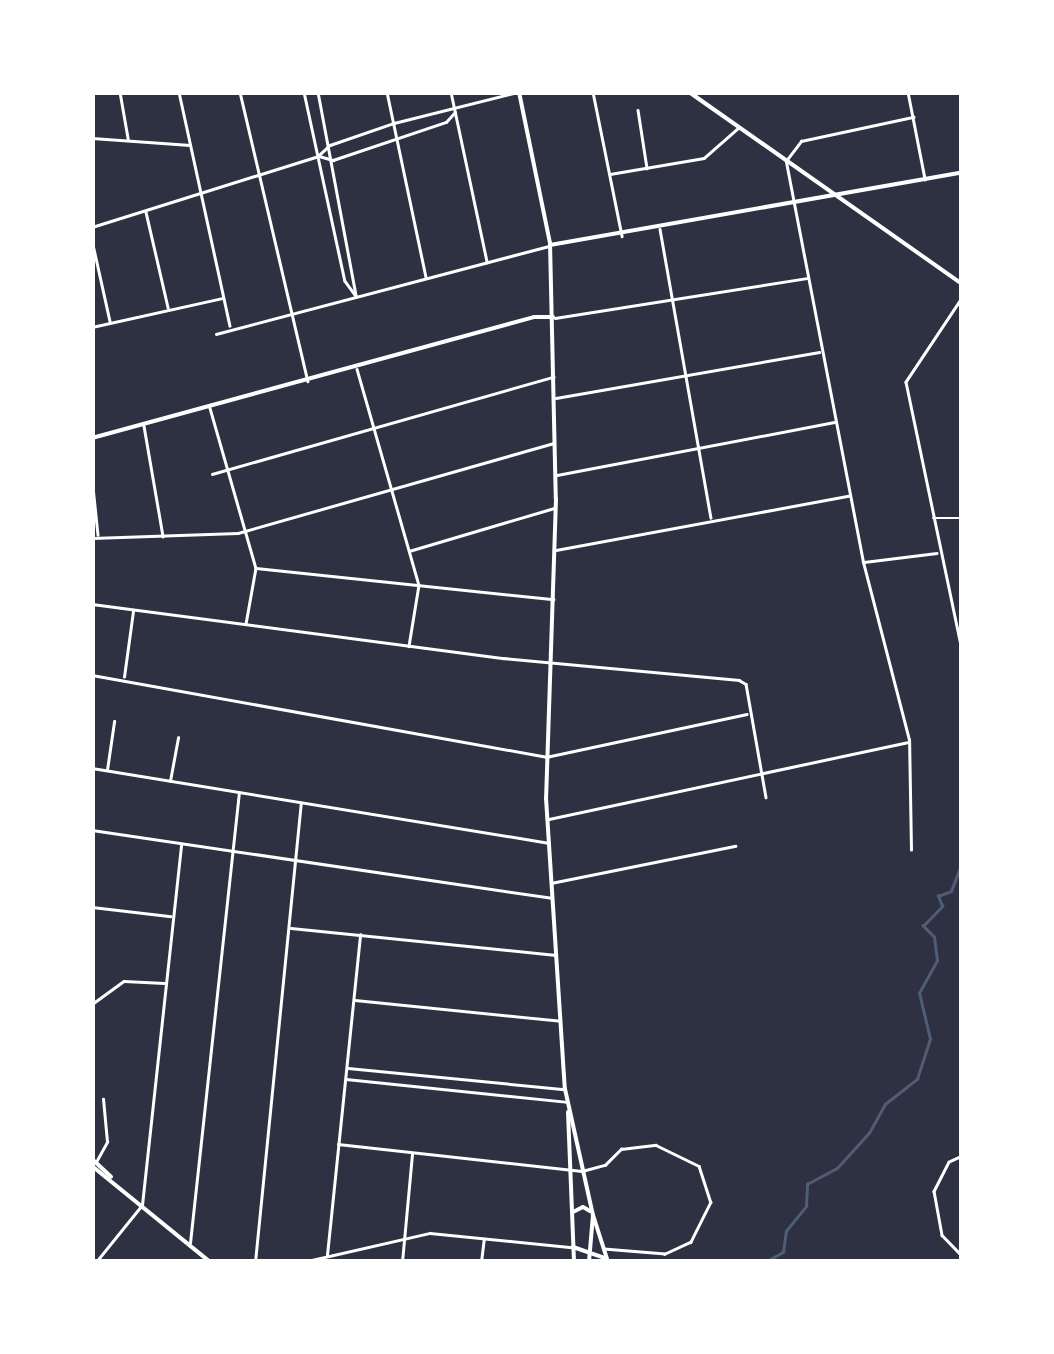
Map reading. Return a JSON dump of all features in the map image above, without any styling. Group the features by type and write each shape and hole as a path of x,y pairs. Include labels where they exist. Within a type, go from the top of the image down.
{"main road":[{"path":"518,92 550,245 556,550 546,757 565,1089 607,1260"},
{"path":"691,93 962,284"},
{"path":"550,245 660,230 962,172"},
{"path":"92,438 534,317 553,318"},
{"path":"568,1102 567,1168 574,1262"},
{"path":"93,1164 210,1262"},
{"path":"570,1214 583,1207 593,1215"},
{"path":"589,1262 593,1215"},
{"path":"573,1247 591,1248 607,1260"}],"street":[{"path":"120,92 128,138"},
{"path":"179,92 231,328"},
{"path":"240,92 288,314 308,381"},
{"path":"304,92 346,282 356,296"},
{"path":"318,92 348,234 356,296"},
{"path":"388,92 426,278"},
{"path":"452,92 487,262"},
{"path":"92,227 318,156 330,145 394,123 455,112 518,92"},
{"path":"593,92 622,236"},
{"path":"691,93 706,92"},
{"path":"908,92 925,179"},
{"path":"638,110 647,168"},
{"path":"318,156 333,160 446,122 455,112"},
{"path":"911,850 909,740 863,562 786,161 801,142 914,117"},
{"path":"610,174 716,154 739,127"},
{"path":"92,138 191,145"},
{"path":"146,211 168,310"},
{"path":"334,226 346,224"},
{"path":"660,230 711,521"},
{"path":"336,237 348,234"},
{"path":"92,240 110,323"},
{"path":"216,334 550,245"},
{"path":"553,318 810,278"},
{"path":"92,327 224,298"},
{"path":"962,298 907,377 939,553 962,650"},
{"path":"554,398 821,352"},
{"path":"356,368 418,583 410,646"},
{"path":"212,474 554,377"},
{"path":"210,408 256,568 246,624"},
{"path":"556,476 836,422"},
{"path":"144,424 163,536"},
{"path":"92,476 95,538 244,531 555,442"},
{"path":"556,550 850,496"},
{"path":"409,551 556,508"},
{"path":"932,518 962,518"},
{"path":"863,562 939,553"},
{"path":"256,568 554,599"},
{"path":"92,604 410,646 744,682 766,797"},
{"path":"123,680 134,610"},
{"path":"955,622 962,620"},
{"path":"92,675 546,757 748,713"},
{"path":"107,770 114,722"},
{"path":"170,781 178,738"},
{"path":"548,820 898,748 909,740"},
{"path":"92,768 549,843"},
{"path":"190,1244 240,792"},
{"path":"255,1262 301,802"},
{"path":"92,830 553,899"},
{"path":"96,1262 142,1205 181,842"},
{"path":"552,883 735,846"},
{"path":"92,907 172,916"},
{"path":"289,928 556,955"},
{"path":"327,1256 360,935"},
{"path":"92,1004 124,980 165,983"},
{"path":"353,1000 560,1021"},
{"path":"346,1068 565,1089"},
{"path":"345,1079 568,1102"},
{"path":"93,1164 107,1142 103,1099"},
{"path":"338,1144 582,1170 605,1165 621,1149 656,1145 690,1157 708,1181 708,1216 685,1246 654,1255 604,1249"},
{"path":"402,1262 412,1152"},
{"path":"962,1156 949,1162 934,1191 942,1235 962,1256"},
{"path":"303,1262 404,1238 484,1237 573,1247"},
{"path":"481,1262 484,1237"}],"waterway":[{"path":"765,1262 783,1252 786,1231 806,1206 807,1184 837,1168 869,1133 885,1104 917,1079 930,1039 919,993 937,961 934,937 923,926 942,906 938,896 951,891 962,862"}]}
